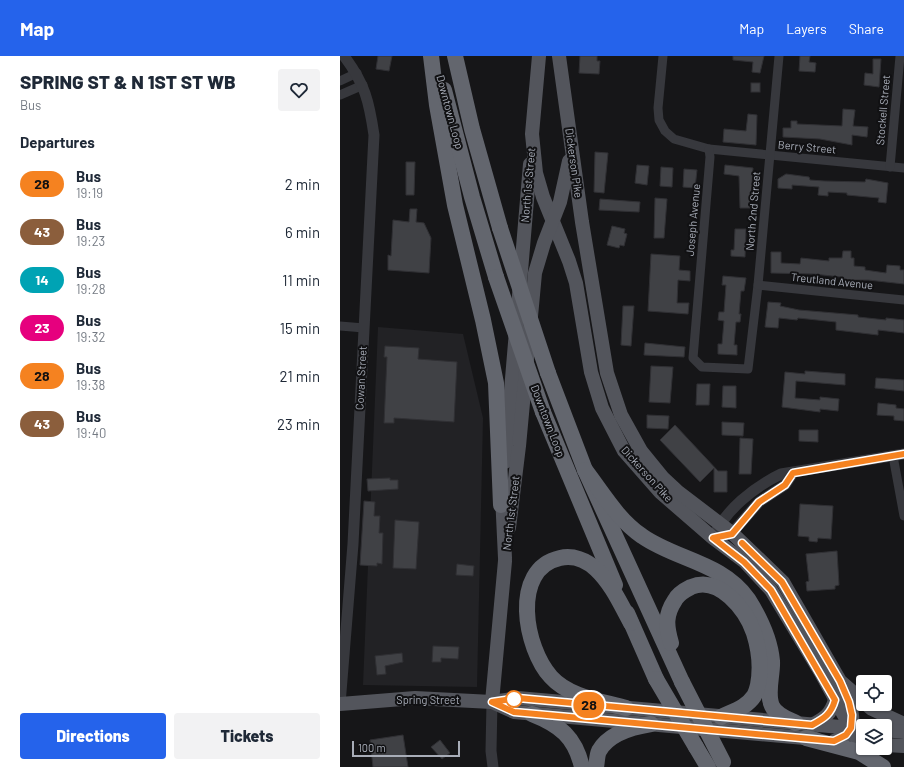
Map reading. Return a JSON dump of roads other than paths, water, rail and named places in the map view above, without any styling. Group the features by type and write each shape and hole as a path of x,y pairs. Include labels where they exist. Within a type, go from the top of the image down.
{"highway":[{"path":"431,56 437,105 455,205 483,320 496,383 501,504"},
{"name":"Downtown Loop","path":"435,56 472,197 496,277 543,412 656,679 708,767"},
{"name":"Downtown Loop","path":"455,56 472,129 500,228 548,373 585,470 680,678 725,764"},
{"path":"585,470 627,525 657,545 713,569 734,584 747,598 764,625 772,660 770,698 772,706 777,713 796,723"},
{"path":"626,708 572,693 551,677 539,659 528,622 526,605 532,580 537,571 547,562 570,556 582,560 595,569 608,582 631,623"},
{"path":"680,678 668,632 666,619 669,609 676,597 686,589 696,585 718,588 728,595 746,617 754,633 759,665 759,679 755,695 743,707 721,717"},
{"path":"532,714 552,722 566,734 579,753 582,767"},
{"path":"596,767 598,752 608,740 632,728 651,724"},
{"path":"809,732 859,752 883,767"},
{"path":"696,747 697,767"}],"main road":[{"name":"Dickerson Pike","path":"539,56 532,134 536,173 576,283 591,372 602,408 624,451 660,492 713,538 744,562 771,590 835,700 856,728"},
{"name":"Dickerson Pike","path":"559,56 606,373 620,414 641,451 664,478 677,491 732,534 782,582 840,681 856,695"},
{"name":"North 1st Street","path":"532,134 501,504 505,558 519,446 535,273 566,180 571,144"},
{"name":"North 1st Street","path":"492,702 505,561"},
{"path":"840,681 856,726"},
{"name":"Spring Street","path":"340,705 415,698 492,702 518,698 796,723 809,732 834,741 856,743"},
{"path":"809,732 827,718 831,712 835,700"},
{"name":"Spring Street","path":"492,702 514,712 651,724 809,732 856,729"},
{"path":"876,711 904,724"},
{"path":"834,741 856,730"},
{"path":"892,731 904,732"},
{"path":"892,745 904,746"}],"street":[{"name":"Cowan Street","path":"340,705 353,544 374,135 370,104 363,85 357,73 344,56"},
{"path":"663,56 658,108 659,120 664,131 674,139 709,149"},
{"name":"North 2nd Street","path":"748,369 758,285 779,56"},
{"name":"Stockell Street","path":"890,167 900,56"},
{"path":"340,81 357,73"},
{"path":"340,95 363,85"},
{"name":"Berry Street","path":"709,149 904,168"},
{"name":"Joseph Avenue","path":"709,149 710,157 693,358 702,367 748,369"},
{"name":"Treutland Avenue","path":"758,285 904,300"},
{"path":"340,326 364,328"},
{"path":"713,538 720,524 748,495 768,480 781,474 899,455 904,516"},
{"path":"713,538 732,534 755,506 771,493 785,485 793,473"},
{"name":"North 1st Street","path":"492,702 491,751 493,767"}]}
